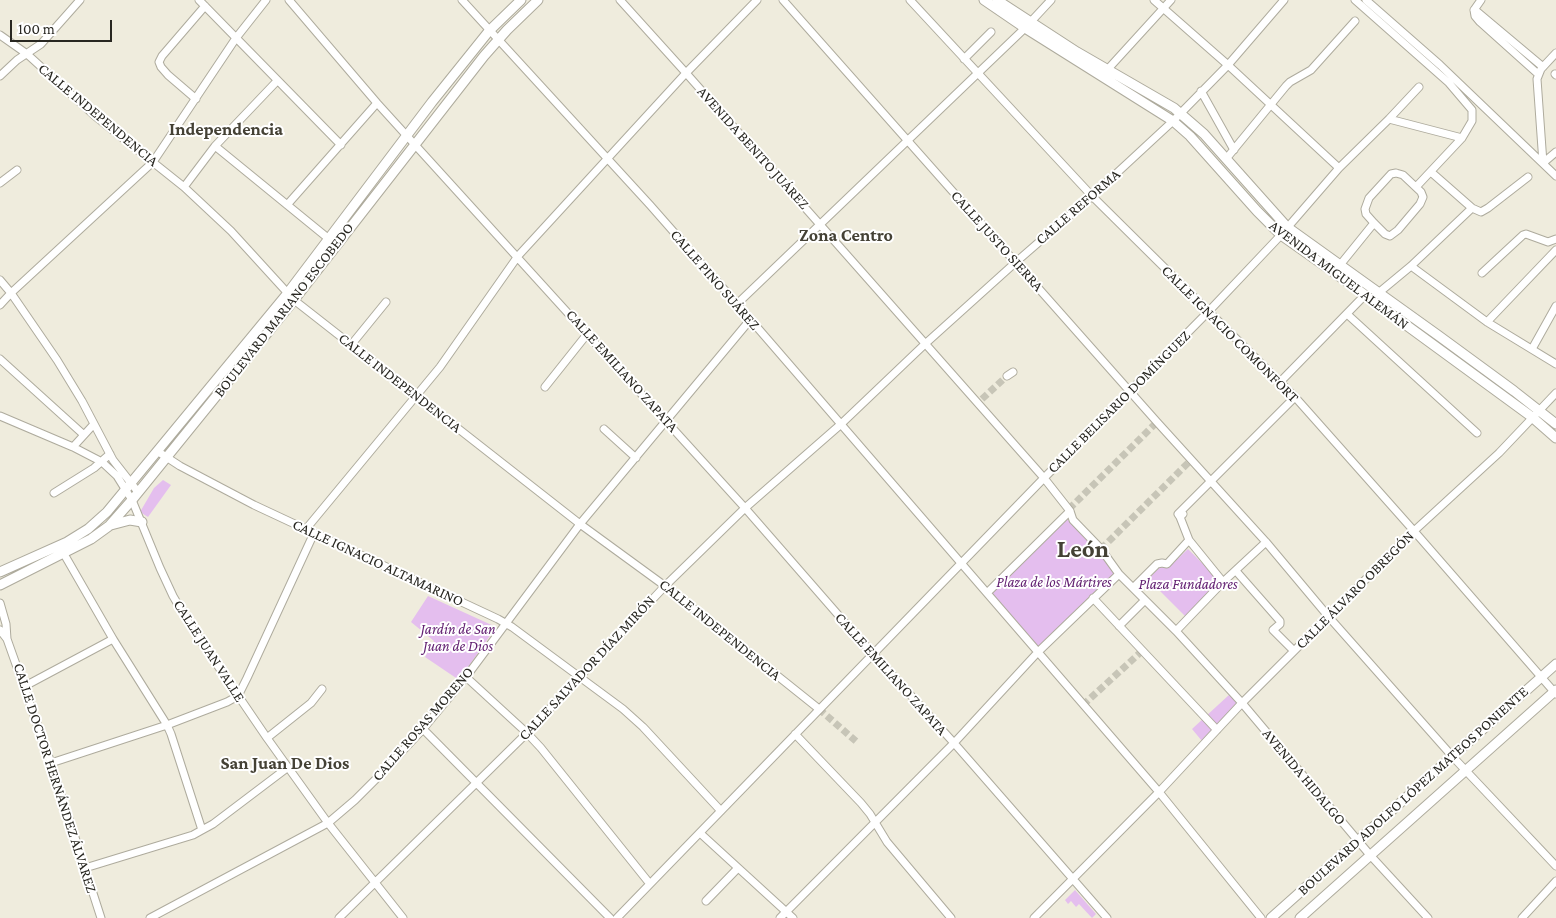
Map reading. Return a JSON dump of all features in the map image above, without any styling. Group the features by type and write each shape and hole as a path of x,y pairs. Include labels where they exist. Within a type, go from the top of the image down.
{"main road":[{"name":"BOULEVARD MARIANO ESCOBEDO","path":"0,572 67,542 88,529 107,512 287,294 407,134 489,31 521,0"},
{"name":"BOULEVARD MARIANO ESCOBEDO","path":"0,586 64,554 91,539 109,526 136,496 294,300 414,144 498,40 538,0"},
{"name":"AVENIDA MIGUEL ALEMÁN","path":"984,0 1168,104 1204,134 1287,227 1340,265 1371,296 1439,336 1556,424"},
{"name":"AVENIDA MIGUEL ALEMÁN","path":"997,0 1028,25 1173,121 1190,136 1281,235 1371,296 1556,438"},
{"path":"109,526 130,520 142,522"},
{"name":"BOULEVARD ADOLFO LÓPEZ MATEOS PONIENTE","path":"1271,918 1556,664"},
{"name":"BOULEVARD ADOLFO LÓPEZ MATEOS PONIENTE","path":"1300,918 1555,692"}],"street":[{"path":"0,76 41,44 80,0"},
{"path":"199,0 341,145"},
{"path":"0,305 11,292 152,162 236,38 266,0"},
{"name":"CALLE EMILIANO ZAPATA","path":"289,0 414,144 518,256 745,508 1107,918"},
{"name":"CALLE PINO SUÁREZ","path":"462,0 737,304 840,425 963,563 1082,706 1159,792 1261,918"},
{"name":"AVENIDA BENITO JUÁREZ","path":"620,0 821,224 925,344 979,401 1044,478 1070,511 1073,520 1101,549 1118,574 1134,588"},
{"path":"306,529 453,350 518,256 686,73 757,0"},
{"name":"CALLE JUSTO SIERRA","path":"783,0 1130,391 1209,485 1266,542 1328,616 1452,756 1556,866"},
{"name":"CALLE IGNACIO COMONFORT","path":"910,0 1092,196 1147,252 1281,381 1555,692"},
{"path":"737,304 978,74 1051,0"},
{"path":"1154,0 1228,65 1339,168"},
{"path":"1108,69 1172,0"},
{"name":"CALLE REFORMA","path":"840,425 925,344 1092,196 1173,121 1228,65 1284,0"},
{"path":"1355,0 1436,70 1459,93 1472,110 1472,121 1462,138 1416,187"},
{"path":"1366,0 1440,65 1556,176"},
{"path":"1480,0 1474,10 1475,16 1480,22 1540,71"},
{"path":"196,99 161,68 159,62 205,6"},
{"path":"1226,159 1290,82 1311,70 1355,21"},
{"path":"964,59 991,32"},
{"name":"CALLE INDEPENDENCIA","path":"0,35 27,54 95,116 184,187 231,231 294,300 580,524 666,586 819,709"},
{"path":"1543,163 1537,86 1540,71 1556,53"},
{"path":"184,187 215,146 277,81"},
{"name":"CALLE BELISARIO DOMÍNGUEZ","path":"617,918 1044,478 1209,311 1281,235 1339,168 1420,87"},
{"path":"1201,91 1234,150"},
{"path":"287,205 378,103"},
{"path":"1389,119 1462,138"},
{"path":"215,146 329,239"},
{"path":"1543,163 1556,152"},
{"path":"0,184 17,170"},
{"path":"1431,172 1472,208 1481,212 1485,211 1528,177"},
{"path":"1399,173 1423,195 1423,199 1395,233 1390,236 1374,223 1365,212 1366,205 1369,198 1391,174 1399,173"},
{"path":"1281,381 1347,314 1411,266 1472,208"},
{"path":"1340,265 1374,223"},
{"path":"1482,274 1523,234 1548,242 1556,239"},
{"path":"1487,322 1556,250"},
{"path":"1411,266 1487,322 1556,364"},
{"path":"0,280 11,292 57,360 129,486"},
{"path":"350,345 386,302"},
{"path":"1532,349 1556,306"},
{"path":"1347,314 1477,433"},
{"name":"CALLE ROSAS MORENO","path":"150,918 328,823 355,800 423,729 466,677 580,524 750,320"},
{"path":"545,387 588,333"},
{"path":"0,359 84,435"},
{"name":"CALLE ÁLVARO OBREGÓN","path":"1034,918 1159,792 1242,703 1328,616 1414,531 1499,453 1556,393"},
{"path":"1223,582 1189,540 1178,514 1295,397"},
{"name":"CALLE JUAN VALLE","path":"0,416 74,447 102,462 129,486 136,496 142,522 160,568 173,596 190,625 287,768 374,883 403,918"},
{"path":"74,447 94,424"},
{"name":"CALLE SALVADOR DÍAZ MIRÓN","path":"339,918 527,733 666,586 745,508 840,425"},
{"path":"604,430 636,458"},
{"name":"CALLE IGNACIO ALTAMARINO","path":"157,451 166,458 254,505 506,623 623,708 644,727 721,811"},
{"path":"54,493 102,462 110,454"},
{"path":"987,593 1070,511"},
{"path":"51,763 167,725 238,696 314,533"},
{"path":"1134,588 1156,564 1166,564 1189,540"},
{"path":"1176,631 1223,582 1266,542"},
{"path":"64,554 113,639 167,725 202,830"},
{"path":"1236,571 1280,621 1280,624 1274,630 1294,651"},
{"path":"783,915 954,743 1038,652 1118,574"},
{"name":"AVENIDA HIDALGO","path":"1134,588 1242,703 1357,840 1428,918"},
{"path":"1093,598 1217,730"},
{"path":"1119,626 1145,600"},
{"name":"CALLE DOCTOR HERNÁNDEZ ÁLVAREZ","path":"0,602 8,639 51,763 101,918"},
{"name":"CALLE DOCTOR HERNÁNDEZ ÁLVAREZ","path":"0,630 8,639"},
{"path":"25,686 113,639"},
{"path":"466,677 541,748 650,884"},
{"path":"267,738 311,702 322,689"},
{"path":"423,729 610,918"},
{"path":"795,734 861,803 888,842 951,918"},
{"path":"85,868 193,835 213,824 287,768"},
{"path":"700,833 738,868 783,915 793,918"},
{"path":"706,901 738,868"},
{"path":"1522,918 1556,882"}],"green space":[{"path":"163,480 171,485 148,517 140,512 154,488"},
{"name":"Plaza de los Mártires","path":"1067,519 1117,571 1038,648 991,594"},
{"name":"Plaza Fundadores","path":"1188,549 1224,585 1189,620 1148,579 1163,564 1168,568"},
{"name":"Jardín de San Juan de Dios","path":"428,596 496,627 459,680 425,657 434,641 411,622"},
{"path":"1230,694 1239,704 1202,741 1192,729"},
{"path":"1075,890 1096,914 1092,918 1079,904 1076,907 1071,901 1068,904 1065,900"}],"tunnel":[{"path":"982,399 1007,376"},
{"path":"1069,509 1157,422"},
{"path":"1101,549 1191,460"},
{"path":"1083,705 1142,651"},
{"path":"819,709 858,743"}],"district":[{"name":"Independencia","path":"226,129"},
{"name":"Zona Centro","path":"846,235"},
{"name":"León","path":"1083,549"},
{"name":"San Juan De Dios","path":"285,763"}]}
